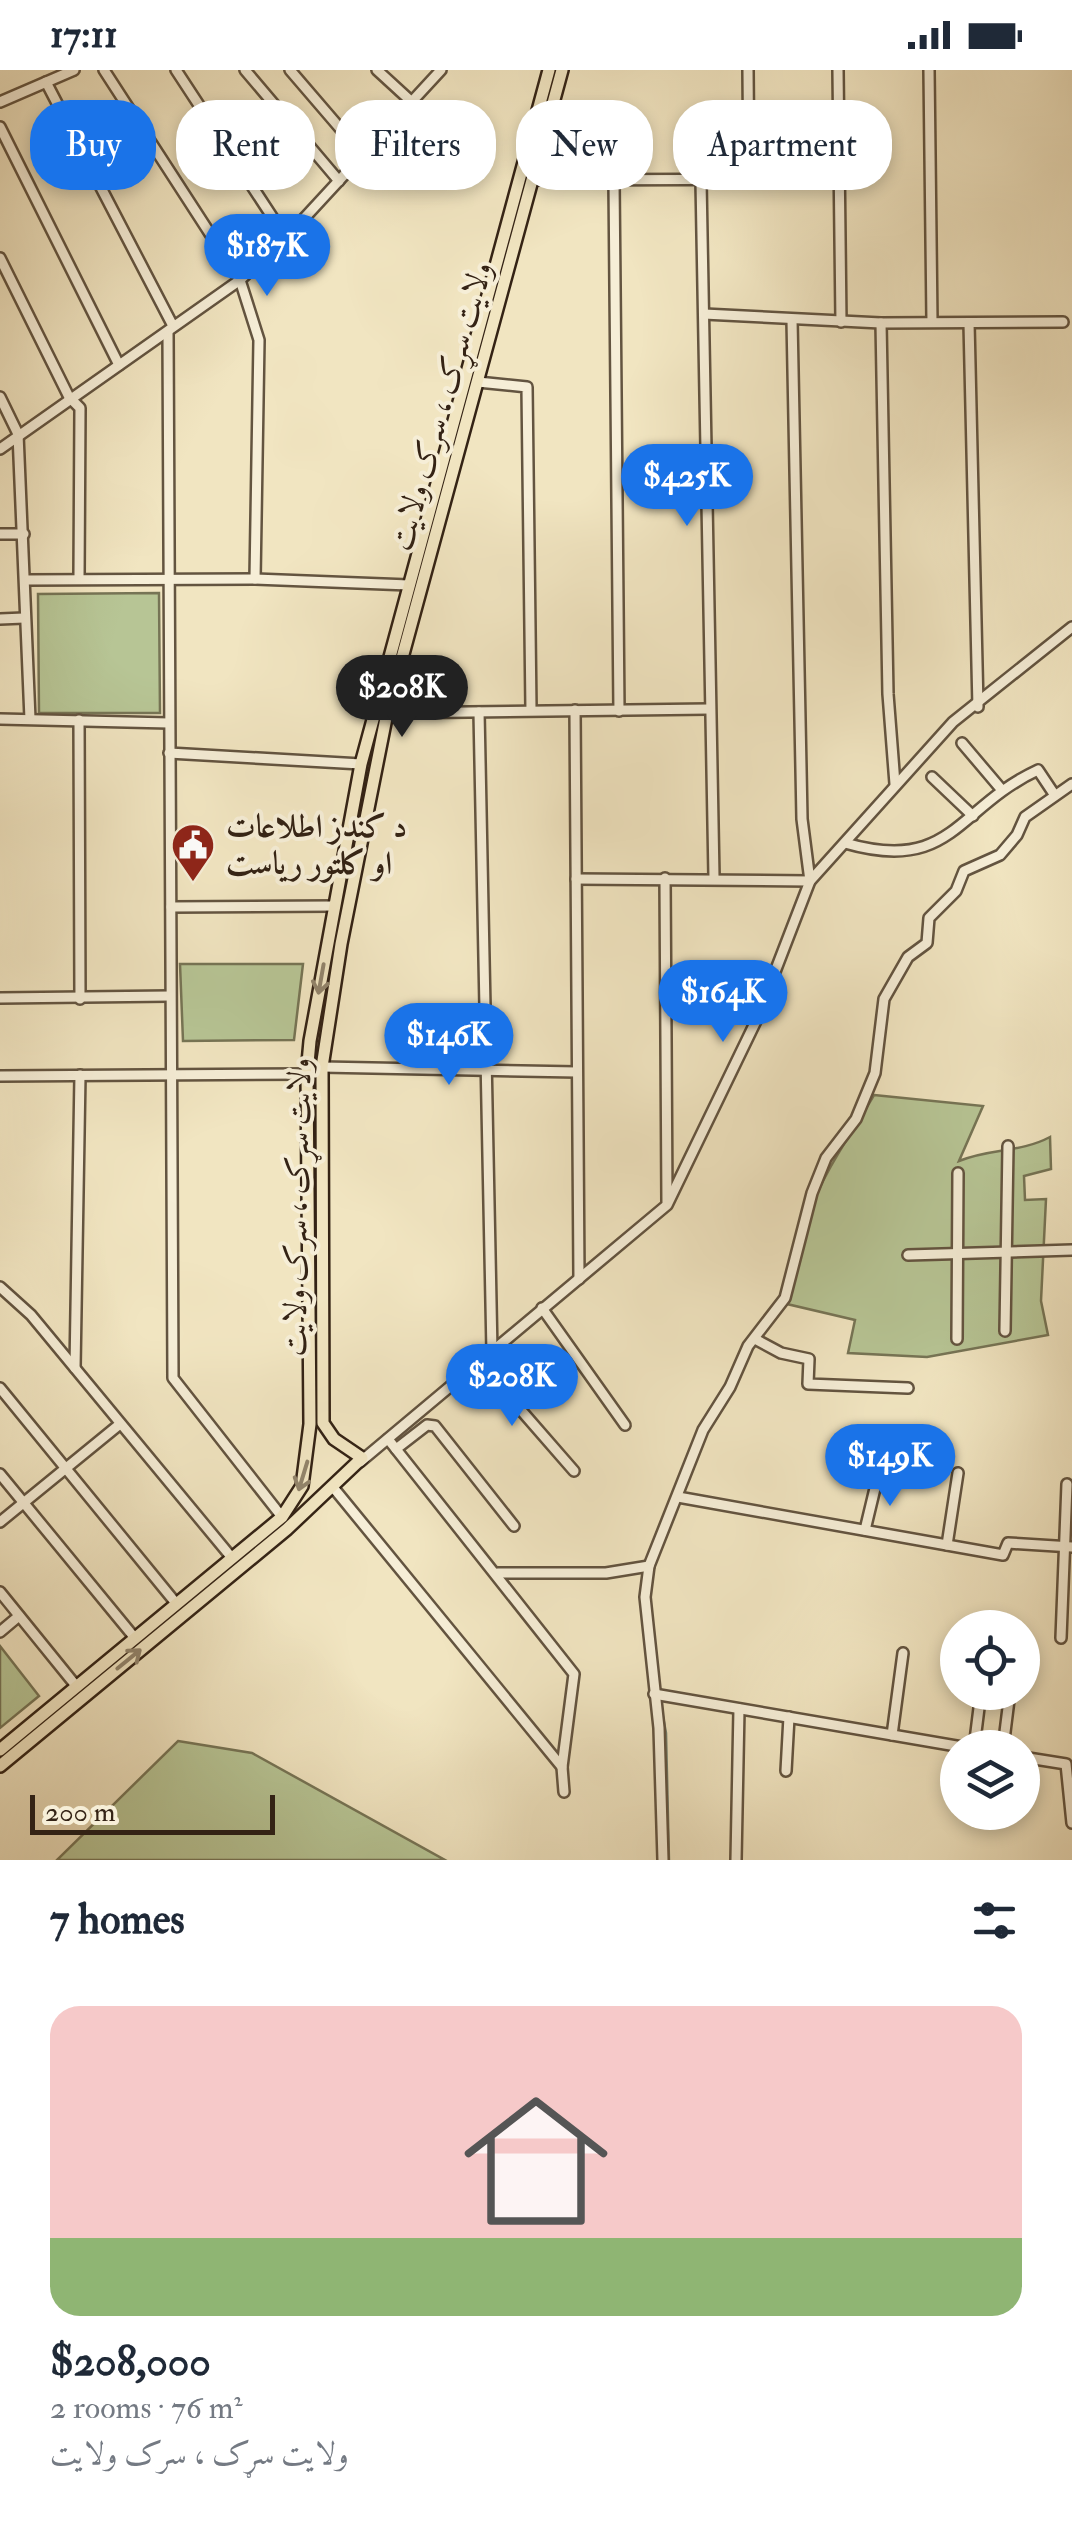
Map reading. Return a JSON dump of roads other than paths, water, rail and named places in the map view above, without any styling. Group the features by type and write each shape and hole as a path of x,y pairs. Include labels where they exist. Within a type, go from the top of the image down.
{"main road":[{"name":"ولایت سړک ، سرک ولایت","path":"316,1424 306,1074 334,906 361,764 549,70"},
{"name":"ولایت سړک ، سرک ولایت","path":"554,100 562,70"},
{"name":"ولایت سړک ، سرک ولایت","path":"0,1750 282,1517 302,1486 316,1424 322,1066 341,944 387,713 530,190"},
{"path":"0,1766 287,1529 360,1462 360,1452 316,1424"}],"street":[{"path":"0,102 74,70"},
{"path":"104,70 240,280 259,340 256,579"},
{"path":"176,70 286,238"},
{"path":"245,70 335,176"},
{"path":"290,70 335,122"},
{"path":"377,70 410,100"},
{"path":"416,100 441,70"},
{"path":"748,70 748,100"},
{"path":"838,70 838,100"},
{"path":"929,70 932,322"},
{"path":"46,82 170,329 173,1378 282,1517"},
{"path":"0,127 119,365"},
{"path":"0,448 240,280 335,185"},
{"path":"614,190 619,712"},
{"path":"701,190 714,877"},
{"path":"839,190 841,322"},
{"path":"0,258 69,397 80,408 79,578"},
{"path":"704,314 881,323 1063,322"},
{"path":"792,320 802,819 810,881"},
{"path":"881,323 888,694 895,784"},
{"path":"969,323 978,706"},
{"path":"478,382 527,387 531,710"},
{"path":"0,397 18,434 30,719"},
{"path":"0,534 24,534"},
{"path":"26,580 256,579 409,585"},
{"path":"0,619 24,618"},
{"path":"360,1462 667,1205 756,1021 810,881 954,722 1072,627"},
{"path":"387,713 709,709"},
{"path":"575,710 580,1279"},
{"path":"479,712 492,1352"},
{"path":"0,718 169,723"},
{"path":"78,720 80,999"},
{"path":"962,743 1001,789"},
{"path":"169,753 361,764"},
{"path":"845,843 886,855 948,837 1001,789 1038,770 1054,794"},
{"path":"932,776 973,816"},
{"path":"663,1860 659,1728 645,1597 649,1566 702,1430 755,1339 785,1298 812,1192 826,1158 856,1119 875,1073 884,998 900,970 928,943 929,918 956,891 964,871 1000,855 1018,835 1025,817 1072,784"},
{"path":"576,879 714,877 810,881"},
{"path":"664,878 667,1205"},
{"path":"170,907 334,906"},
{"path":"0,998 170,996"},
{"path":"322,1066 577,1072"},
{"path":"0,1076 306,1074"},
{"path":"75,1368 80,1075"},
{"path":"1005,1331 1008,1146"},
{"path":"957,1339 958,1173"},
{"path":"908,1255 1072,1250"},
{"path":"0,1287 31,1315 232,1558"},
{"path":"542,1308 624,1425"},
{"path":"755,1339 781,1353 810,1358 808,1384 908,1388"},
{"path":"480,1362 574,1470"},
{"path":"0,1388 176,1602"},
{"path":"0,1522 120,1424"},
{"path":"396,1449 427,1425 435,1426 514,1526"},
{"path":"388,1440 498,1573 574,1674 562,1767 564,1792"},
{"path":"948,1545 958,1473"},
{"path":"0,1474 134,1637"},
{"path":"865,1530 877,1480"},
{"path":"1061,1638 1069,1547 1066,1484"},
{"path":"332,1486 562,1767"},
{"path":"678,1497 1003,1555 1008,1542 1069,1547"},
{"path":"498,1573 606,1573 649,1566"},
{"path":"0,1592 77,1686"},
{"path":"0,1632 19,1616"},
{"path":"892,1734 903,1652"},
{"path":"654,1694 940,1743"},
{"path":"736,1860 739,1709"},
{"path":"786,1771 789,1717"},
{"path":"1040,1760 1066,1764 1072,1823"}],"waterway":[{"path":"661,1706 666,1733 669,1860"}],"place":[{"name":"د کندز اطلاعات او کلتور ریاست","path":"193,883"}]}
